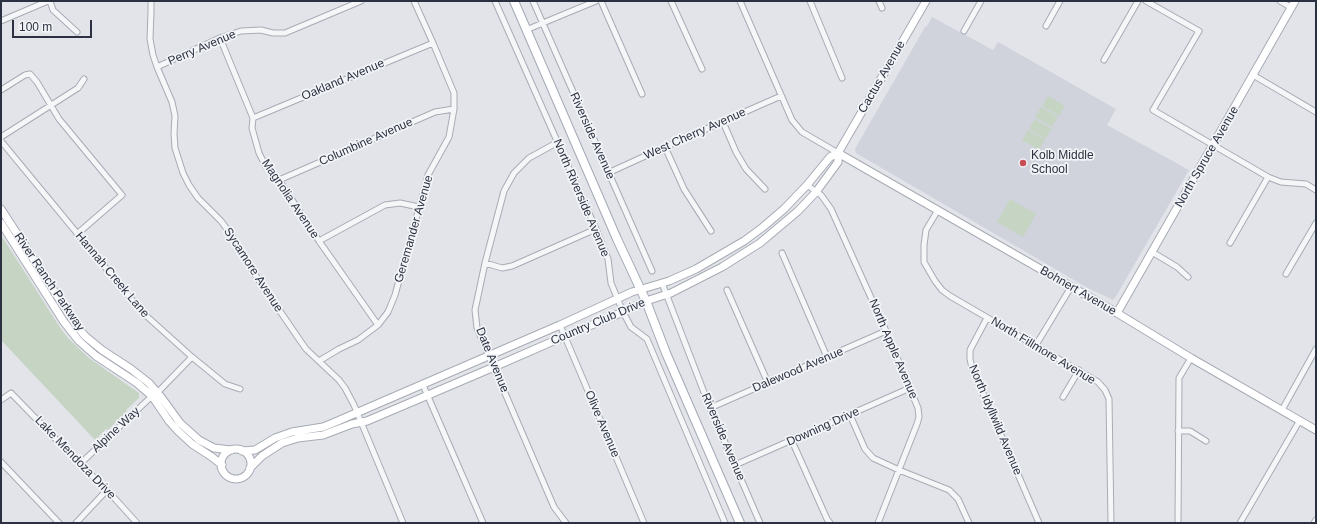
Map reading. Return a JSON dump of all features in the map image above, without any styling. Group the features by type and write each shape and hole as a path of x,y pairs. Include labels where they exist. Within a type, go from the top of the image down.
{"main road":[{"name":"North Riverside Avenue","path":"514,1 614,232 646,301 666,353 740,523"}],"street":[{"path":"1,21 49,1 53,10 77,32"},
{"name":"Sycamore Avenue","path":"150,1 152,12 150,39 153,55 172,102 175,116 175,148 183,173 198,198 221,221 233,238 243,257 306,349 339,380 350,396 404,523"},
{"name":"Perry Avenue","path":"157,67 220,38 241,31 252,29 273,33 285,33 361,1"},
{"name":"Geremander Avenue","path":"319,361 339,348 358,340 378,325 388,312 395,295 428,175 449,137 454,109 454,93 414,1"},
{"name":"North Riverside Avenue","path":"495,1 596,229 608,259 612,283 623,312 631,327 647,339 725,523"},
{"name":"Riverside Avenue","path":"532,1 652,271"},
{"path":"526,30 596,1"},
{"path":"601,1 642,94"},
{"path":"671,1 702,69"},
{"path":"740,1 792,120 802,132 838,153"},
{"path":"810,1 842,78"},
{"path":"879,1 882,8"},
{"name":"Cactus Avenue","path":"838,153 926,1"},
{"path":"964,31 981,1"},
{"path":"1046,26 1060,1"},
{"path":"1104,60 1138,1"},
{"path":"1146,1 1199,31 1153,110 1268,177 1281,182 1306,184 1316,190"},
{"path":"1280,1 1292,8"},
{"name":"North Spruce Avenue","path":"1117,313 1295,1"},
{"name":"Magnolia Avenue","path":"220,38 253,118 252,128 259,153 378,325"},
{"name":"Oakland Avenue","path":"253,118 433,42"},
{"path":"1,90 25,75 30,74 37,82 50,106 65,127 122,195 77,234"},
{"path":"1254,75 1316,112"},
{"path":"1,137 78,88 84,79"},
{"name":"West Cherry Avenue","path":"608,173 781,96"},
{"name":"Columbine Avenue","path":"278,180 435,112 454,109"},
{"path":"723,122 736,152 746,168 765,189"},
{"name":"Hannah Creek Lane","path":"1,141 142,312 192,357 225,384 240,389"},
{"name":"Date Avenue","path":"558,142 528,158 514,173 504,191 485,263 475,310 478,328 494,367 554,507 566,523"},
{"path":"665,147 684,188 711,231"},
{"name":"Country Club Drive","path":"242,450 255,450 283,434 298,430 323,427 490,356 618,299 696,269 744,241 763,227 784,209 807,185 830,157 838,153 838,162 816,192 798,210 760,243 722,267 666,294 646,301 367,421 352,424 324,435 298,438 282,443 262,456 250,468"},
{"name":"Bohnert Avenue","path":"838,153 1117,313 1191,358 1316,430"},
{"path":"1230,243 1268,177"},
{"name":"North Apple Avenue","path":"807,185 821,195 831,209 886,331 918,408 920,417 878,523"},
{"path":"319,241 385,205 400,203 419,207"},
{"name":"River Ranch Parkway","path":"1,209 80,331 102,350 139,375 192,434 211,447 231,450"},
{"name":"North Fillmore Avenue","path":"938,210 926,230 924,262 935,282 942,290 987,318 1079,370 1098,382 1105,390 1109,399 1111,523"},
{"name":"River Ranch Parkway","path":"1,223 74,334 93,354 155,394 166,418 178,431 192,444 222,465"},
{"path":"1286,274 1316,223"},
{"path":"485,263 502,268 512,266 596,229"},
{"path":"1152,252 1177,267 1188,277"},
{"path":"782,254 827,357"},
{"name":"Riverside Avenue","path":"665,282 666,294 710,408 760,523"},
{"path":"1036,345 1070,287"},
{"path":"727,290 768,383"},
{"name":"North Idyllwild Avenue","path":"987,318 970,350 972,368 1039,523"},
{"name":"Olive Avenue","path":"560,325 644,523"},
{"name":"Dalewood Avenue","path":"710,408 886,331"},
{"path":"1282,410 1316,351"},
{"name":"Alpine Way","path":"80,464 192,357"},
{"path":"1178,523 1178,431 1180,378 1191,358"},
{"path":"1063,397 1079,370"},
{"path":"423,385 483,523"},
{"name":"Downing Drive","path":"735,465 850,416 910,388"},
{"name":"Lake Mendoza Drive","path":"1,400 12,393 107,490 137,523"},
{"path":"850,416 865,449 873,458 949,490 958,499 969,523"},
{"path":"1240,523 1300,420"},
{"path":"1178,431 1190,431 1206,441"},
{"path":"792,440 827,520 830,523"},
{"path":"231,450 242,450 250,458 250,468 245,475 236,478 226,474 222,465 223,457 231,450"},
{"path":"1,462 59,523"},
{"path":"76,523 107,490"}],"shaded area":[{"name":"Kolb Middle School","path":"932,17 993,50 998,42 1116,109 1107,125 1189,170 1113,300 1086,287 856,153 855,149"}],"green space":[{"path":"1048,96 1065,106 1059,116 1042,106"},
{"path":"1041,107 1058,117 1052,127 1035,117"},
{"path":"1035,119 1052,129 1045,139 1029,129"},
{"path":"1028,130 1045,140 1039,150 1022,140"},
{"path":"1010,199 1036,214 1023,237 997,222"},
{"path":"1,235 68,338 89,358 139,393 139,398 126,410 127,411 108,430 106,429 95,440 1,340"}],"place":[{"name":"Kolb Middle School","path":"1023,163"}]}
